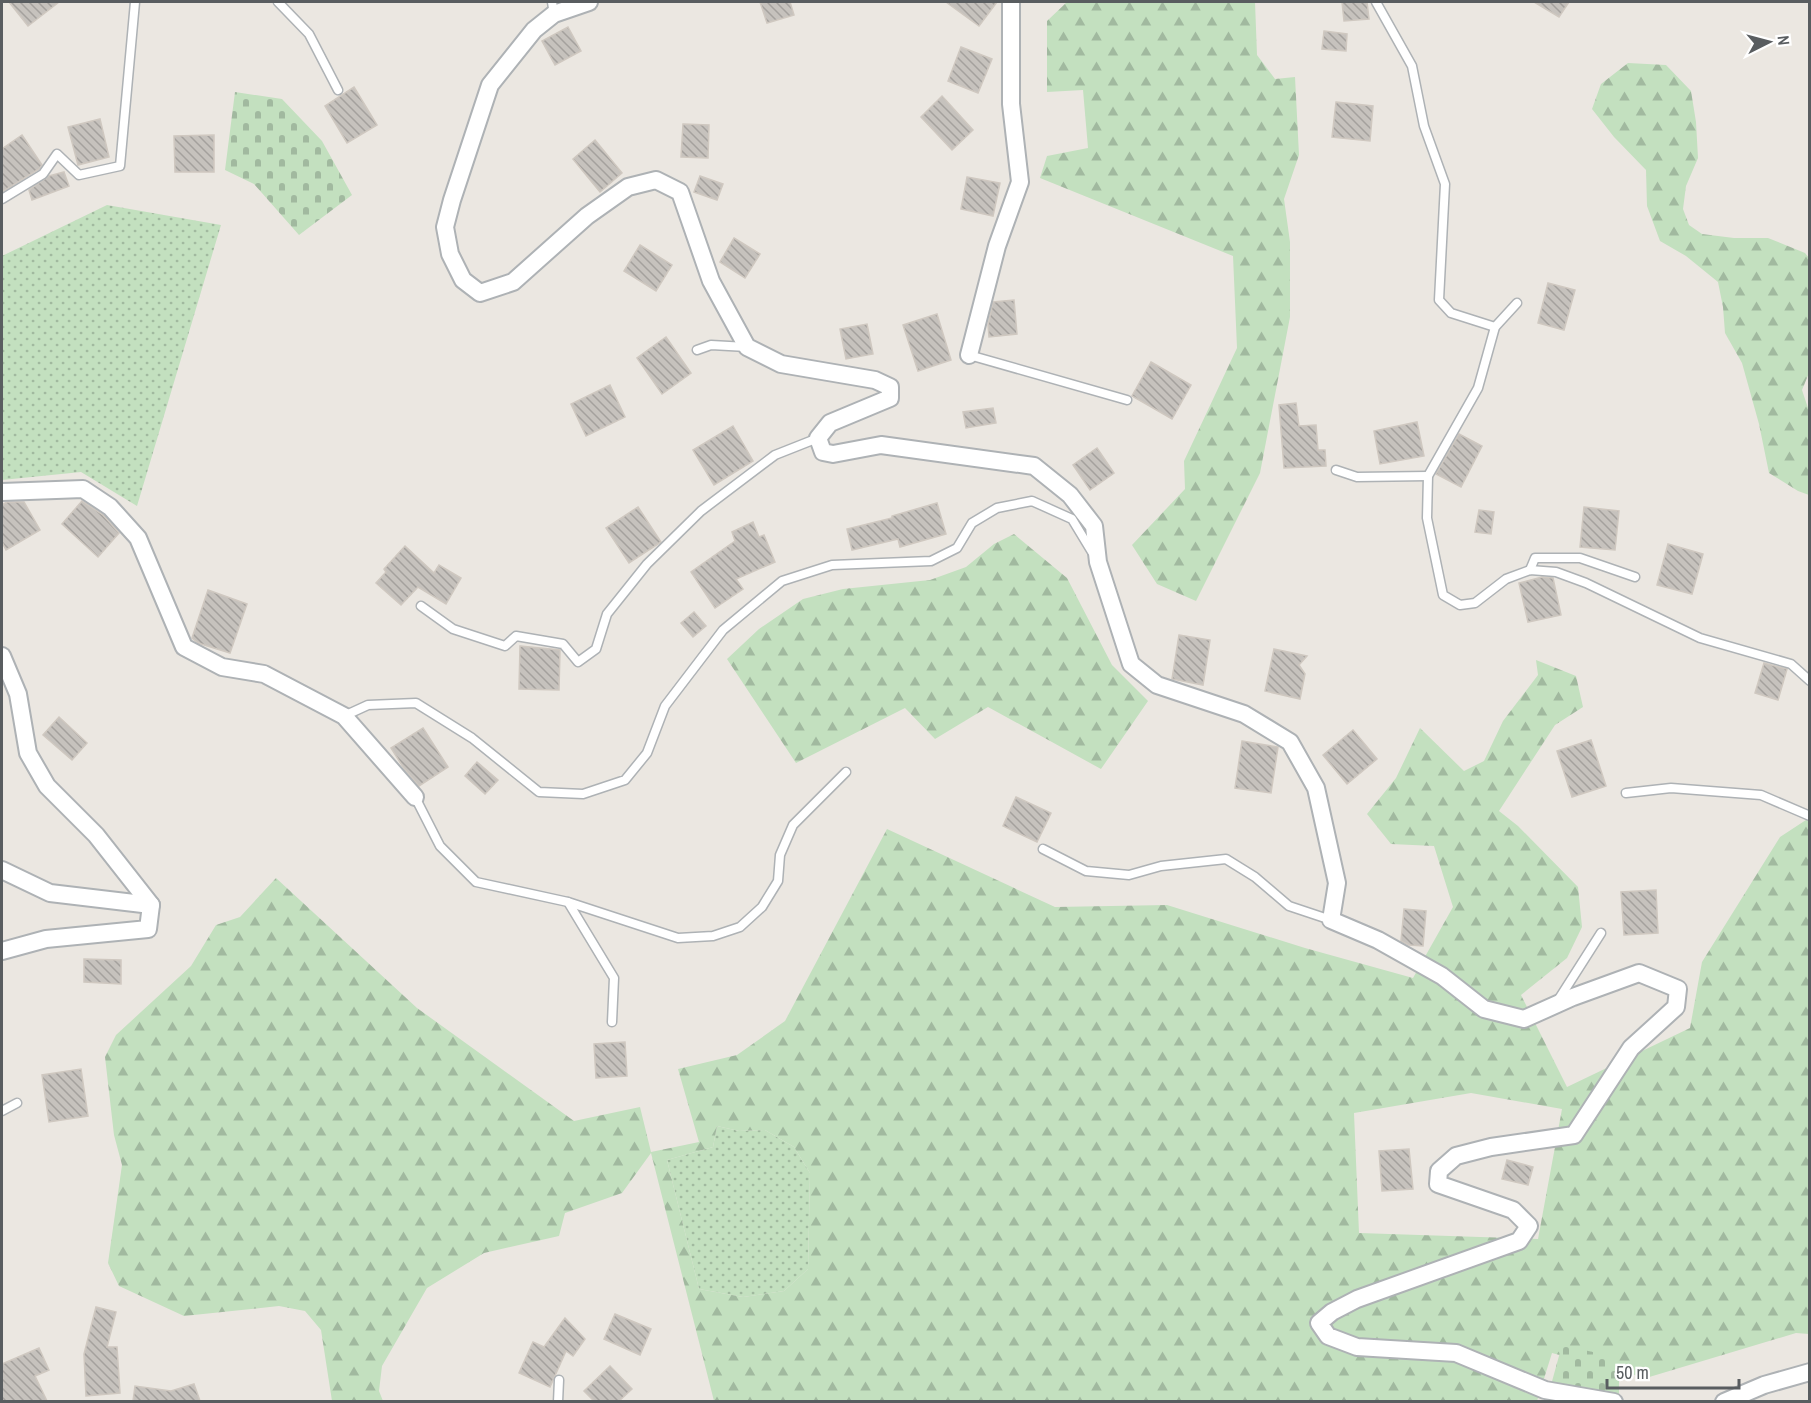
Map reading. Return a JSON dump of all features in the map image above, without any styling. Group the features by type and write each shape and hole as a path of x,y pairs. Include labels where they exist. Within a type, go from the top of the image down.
{"street":[{"path":"589,2 553,8 490,85 445,227 450,254 463,280 480,293 513,282 587,216 628,187 656,180 680,192 711,281 747,347 781,364 875,380 890,387 890,398 830,423 818,438 823,452 833,454 881,446 1034,466 1070,495 1094,526 1098,561 1131,664 1157,685 1244,714 1290,742 1316,788 1337,883 1331,920 1378,940 1442,976 1484,1009 1524,1019 1639,973 1678,988 1676,1007 1631,1048 1574,1135 1491,1147 1456,1156 1438,1171 1437,1184 1513,1210 1529,1226 1519,1241 1357,1299 1332,1312 1319,1323 1328,1336 1357,1347 1456,1353 1545,1390 1614,1401"},
{"path":"969,355 997,246 1020,182 1011,104 1011,2"},
{"path":"2,492 83,489 110,507 138,538 184,647 222,667 264,674 344,716 415,797"},
{"path":"2,656 18,694 28,753 47,786 96,835 151,905 148,929 46,939 2,951"},
{"path":"2,870 50,893 151,905"},
{"path":"1724,1401 1764,1385 1809,1372"}],"lane":[{"path":"2,199 43,174 57,154 79,175 120,166 135,2"},
{"path":"278,2 309,34 338,90"},
{"path":"1376,2 1412,66 1424,126 1445,184 1439,300 1450,313 1495,327"},
{"path":"1517,303 1495,327 1478,388 1428,476 1427,518 1443,595 1460,605 1476,603 1506,579 1530,570 1556,573 1586,583 1700,638 1791,664 1809,681"},
{"path":"697,350 711,345 747,347"},
{"path":"969,355 1127,400"},
{"path":"421,606 453,629 504,646 516,636 563,644 579,662 596,649 607,614 647,564 701,511 776,454 818,438"},
{"path":"1336,470 1357,477 1428,476"},
{"path":"344,716 368,705 416,703 472,738 539,792 583,794 625,780 647,753 665,706 723,630 782,581 832,565 931,561 957,548 972,523 997,508 1032,501 1072,519 1098,561"},
{"path":"1530,570 1535,558 1580,558 1635,577"},
{"path":"415,797 440,846 476,882 568,902 678,938 713,936 740,927 762,907 778,881 780,855 793,825 846,772"},
{"path":"1626,793 1671,788 1761,795 1809,816"},
{"path":"1043,849 1086,871 1129,875 1161,866 1226,859 1255,877 1289,906 1331,920"},
{"path":"568,902 614,978 612,1022"},
{"path":"1555,1005 1601,933"},
{"path":"2,1111 17,1103"},
{"path":"558,1401 559,1380"}],"green space":[{"path":"1067,2 1255,2 1257,55 1275,79 1295,77 1299,155 1284,199 1290,242 1290,317 1260,473 1196,601 1157,584 1132,545 1185,489 1184,461 1237,348 1233,256 1040,178 1047,156 1088,148 1083,90 1047,92 1047,21"},
{"path":"1628,63 1666,65 1691,91 1698,158 1686,186 1683,209 1689,225 1702,234 1734,238 1768,238 1805,253 1809,258 1809,373 1802,390 1809,411 1809,495 1769,473 1759,424 1742,363 1725,333 1718,282 1686,256 1660,241 1647,206 1646,170 1614,137 1592,109 1601,84"},
{"path":"235,92 282,99 322,141 352,195 299,235 254,184 225,170"},
{"path":"107,205 221,225 137,506 81,472 2,480 2,256"},
{"path":"1014,534 1067,578 1112,665 1148,701 1101,769 988,707 935,739 905,708 796,763 727,659 759,629 803,599 843,589 930,580 966,567 994,544"},
{"path":"1536,660 1576,676 1583,707 1555,725 1499,811 1518,826 1578,887 1582,927 1567,958 1521,995 1567,1087 1690,1028 1702,962 1780,837 1809,818 1809,1334 1796,1333 1646,1378 1552,1353 1537,1401 714,1401 651,1153 622,1193 565,1213 559,1236 484,1253 427,1288 382,1366 379,1391 383,1401 332,1401 321,1330 305,1311 279,1306 184,1316 119,1286 108,1263 122,1165 114,1135 105,1057 116,1035 191,966 216,925 240,917 276,878 417,1008 574,1121 640,1107 651,1152 699,1142 678,1069 737,1055 785,1021 887,829 1055,907 1167,905 1305,948 1413,978 1453,907 1434,846 1391,844 1367,814 1396,778 1420,728 1464,771 1484,761 1503,721 1538,675","holes":["1471,1093 1562,1109 1538,1239 1359,1233 1354,1113","717,1126 739,1131 765,1130 794,1147 810,1173 808,1269 784,1291 743,1297 699,1289 667,1160 713,1147"]},
{"path":"717,1126 739,1131 765,1130 794,1147 810,1173 808,1269 784,1291 743,1297 699,1289 667,1160 713,1147"},
{"path":"1562,1345 1619,1358 1619,1394 1551,1385"}],"building":[{"path":"9,2 59,2 28,26"},
{"path":"760,2 790,2 794,15 767,23"},
{"path":"946,2 997,2 979,26"},
{"path":"1342,2 1367,2 1369,19 1344,21"},
{"path":"1534,2 1569,2 1559,17"},
{"path":"568,27 581,51 555,65 542,41"},
{"path":"1324,31 1347,34 1346,51 1322,49"},
{"path":"961,47 992,59 978,93 948,81"},
{"path":"354,87 377,125 347,143 325,106"},
{"path":"942,96 973,130 952,150 921,117"},
{"path":"1336,102 1373,106 1370,141 1332,137"},
{"path":"100,119 109,157 78,165 68,127"},
{"path":"683,124 709,125 708,158 681,157"},
{"path":"22,135 42,165 2,192 2,149"},
{"path":"214,135 214,172 175,172 174,136"},
{"path":"595,140 622,173 600,192 573,159"},
{"path":"64,172 69,186 32,200 29,190 49,176"},
{"path":"700,176 723,184 717,200 694,192"},
{"path":"967,177 1000,183 993,216 961,209"},
{"path":"734,238 760,254 745,278 720,262"},
{"path":"640,245 672,265 656,291 624,271"},
{"path":"1548,283 1575,290 1564,330 1538,323"},
{"path":"1014,300 1017,334 989,337 988,325 993,302"},
{"path":"937,314 951,360 918,371 903,325"},
{"path":"867,324 873,354 846,359 840,329"},
{"path":"666,337 691,373 662,394 637,358"},
{"path":"1151,362 1191,385 1172,419 1132,396"},
{"path":"610,385 625,417 586,436 571,404"},
{"path":"1296,403 1299,426 1316,425 1318,450 1325,450 1326,466 1284,468 1279,405"},
{"path":"993,408 996,423 966,428 963,412"},
{"path":"1417,422 1424,456 1380,464 1374,431"},
{"path":"733,426 753,461 714,485 693,450"},
{"path":"1459,434 1482,446 1461,487 1436,474"},
{"path":"1097,448 1114,473 1090,490 1073,465"},
{"path":"82,501 103,515 119,533 98,557 62,524"},
{"path":"7,502 24,502 40,530 6,550 2,542 2,505"},
{"path":"937,503 946,534 900,547 898,539 852,550 847,529 892,518 892,516"},
{"path":"638,507 661,542 629,563 606,528"},
{"path":"1584,507 1619,511 1615,550 1580,547"},
{"path":"1479,510 1494,512 1491,534 1475,532"},
{"path":"753,522 759,537 764,535 775,562 736,579 743,589 715,608 691,572 735,541 732,532"},
{"path":"1668,544 1703,554 1692,594 1657,585"},
{"path":"405,546 434,573 439,565 461,578 446,604 418,587 401,605 376,583 386,572 384,569"},
{"path":"1542,577 1553,578 1561,615 1528,622 1519,583"},
{"path":"208,590 247,604 230,653 198,643 192,638"},
{"path":"694,612 706,626 693,637 681,623"},
{"path":"1179,635 1210,640 1203,685 1172,679"},
{"path":"520,646 560,650 559,690 519,689"},
{"path":"1274,649 1307,656 1299,665 1305,674 1300,699 1265,691"},
{"path":"1764,663 1787,669 1778,700 1755,693"},
{"path":"59,717 87,743 72,760 43,735"},
{"path":"423,728 448,767 419,786 391,748"},
{"path":"1353,730 1377,759 1347,784 1323,755"},
{"path":"1591,740 1606,786 1572,797 1557,751"},
{"path":"1242,741 1278,747 1271,793 1235,788"},
{"path":"477,762 498,780 485,794 465,776"},
{"path":"1016,797 1051,813 1037,842 1003,826"},
{"path":"1656,890 1658,933 1624,935 1621,892"},
{"path":"1404,909 1426,911 1423,946 1409,945 1401,941"},
{"path":"84,959 121,960 121,984 84,982"},
{"path":"625,1042 627,1076 596,1078 594,1044"},
{"path":"81,1069 88,1116 49,1122 42,1075"},
{"path":"1409,1149 1413,1189 1382,1191 1379,1151"},
{"path":"1507,1160 1533,1167 1528,1185 1502,1179"},
{"path":"96,1307 116,1312 107,1347 117,1347 120,1393 86,1396 84,1354"},
{"path":"615,1314 651,1329 640,1355 604,1339"},
{"path":"565,1318 585,1339 573,1356 566,1351 550,1387 519,1373 533,1342 544,1347"},
{"path":"39,1348 49,1370 35,1376 47,1401 2,1401 2,1364"},
{"path":"610,1366 632,1389 619,1401 594,1401 584,1391"},
{"path":"194,1384 200,1401 133,1401 135,1386 171,1391"}]}
